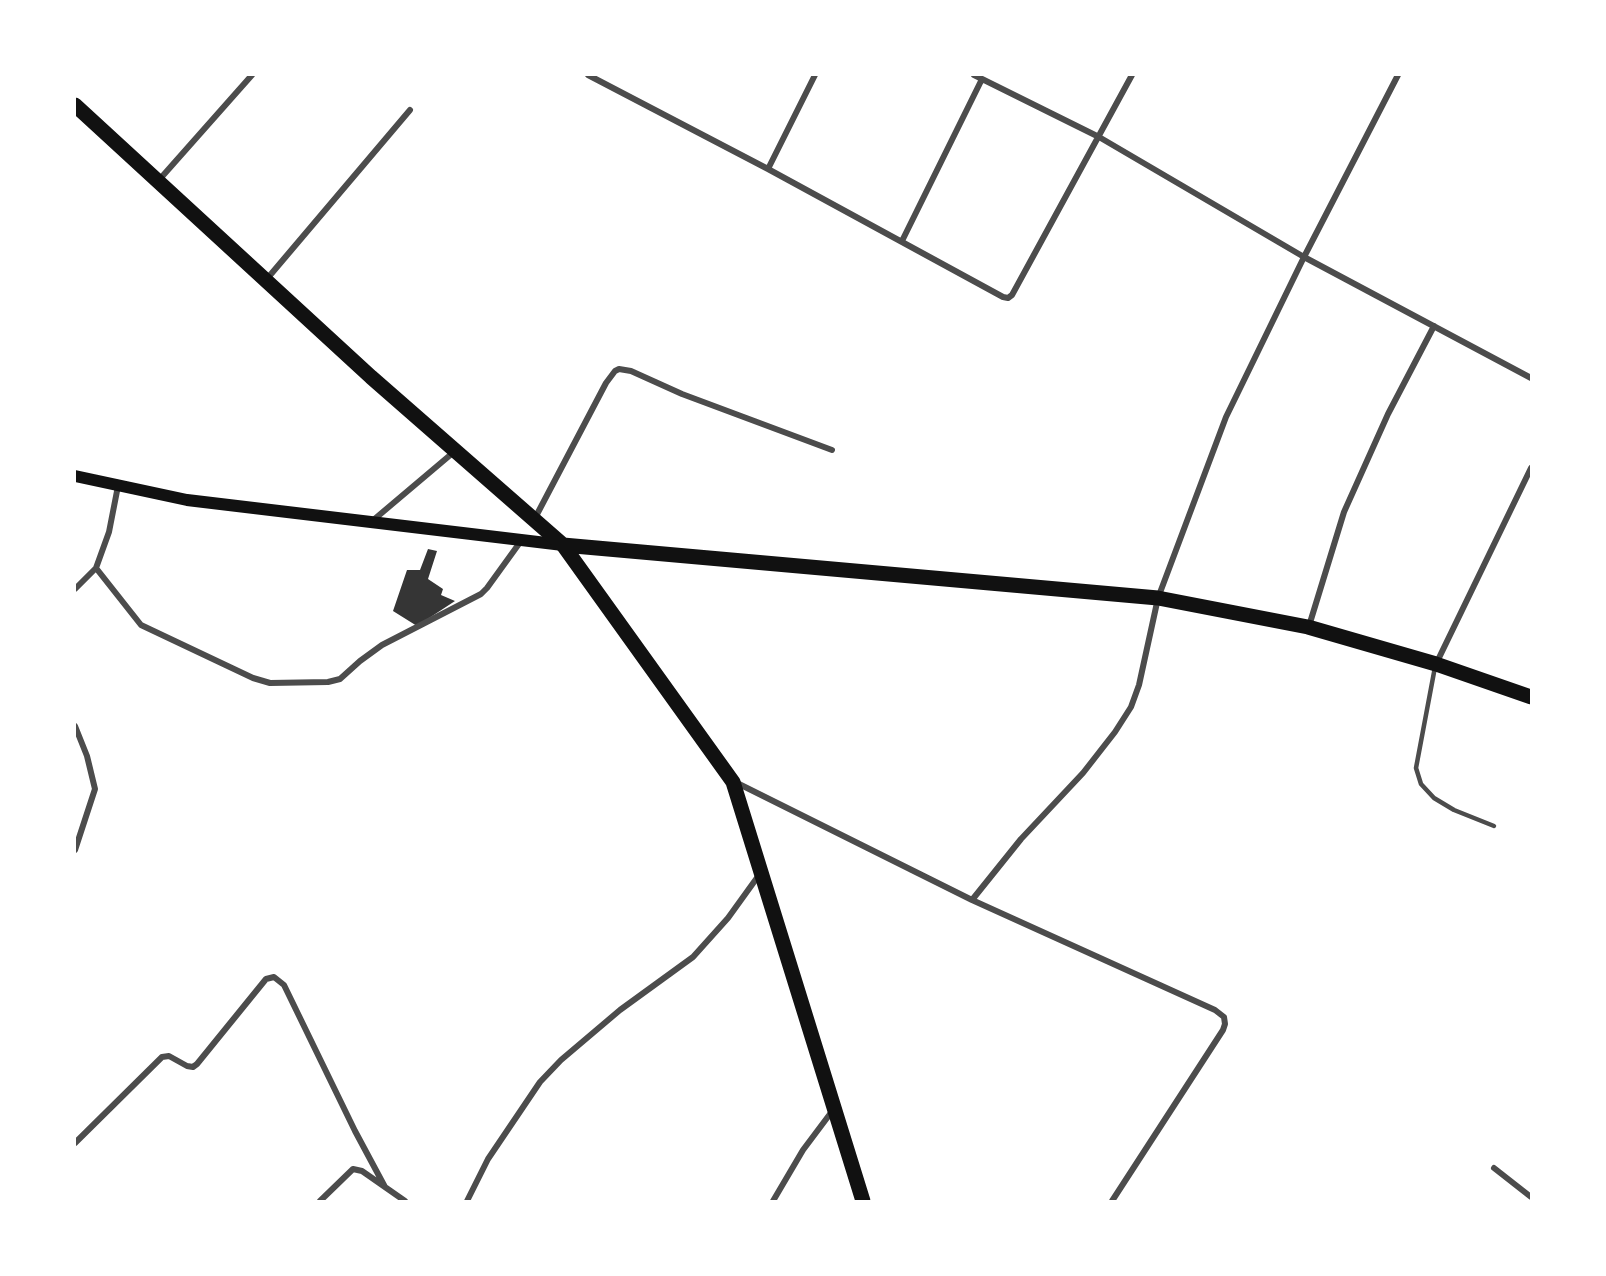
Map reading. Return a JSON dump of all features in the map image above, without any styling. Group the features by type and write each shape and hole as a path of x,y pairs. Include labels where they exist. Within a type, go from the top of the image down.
{"main road":[{"path":"75,105 371,377 563,545 733,782 863,1201"},
{"path":"75,476 187,500 563,545 1158,598 1308,627 1436,664 1531,697"}],"street":[{"path":"158,181 252,75"},
{"path":"588,75 1008,298 1012,295 1132,75"},
{"path":"768,169 815,75"},
{"path":"974,75 1099,137 1304,257 1531,378"},
{"path":"972,900 1021,839 1083,773 1131,707 1139,685 1158,598 1226,417 1304,257 1398,75"},
{"path":"902,241 982,79"},
{"path":"265,280 410,110"},
{"path":"1308,627 1344,512 1388,414 1434,326"},
{"path":"534,520 606,383 619,369 631,371 682,394 832,450"},
{"path":"370,522 456,451"},
{"path":"1436,664 1531,468"},
{"path":"75,589 96,568 108,532 118,486"},
{"path":"96,568 141,625 150,630 263,681 328,682 340,679 382,645 481,594 521,540"},
{"path":"75,726 87,756 95,789 75,850"},
{"path":"733,782 972,900 1215,1010 1224,1017 1223,1030 1112,1201"},
{"path":"467,1201 488,1159 540,1082 561,1060 620,1010 693,957 728,918 761,872"},
{"path":"75,1143 162,1057 169,1056 187,1066 193,1067 197,1064 266,979 274,977 284,985 385,1187"},
{"path":"773,1201 804,1150 834,1109"},
{"path":"1494,1168 1531,1197"},
{"path":"320,1201 353,1169 362,1171 405,1201"}],"lane":[{"path":"1436,664 1416,768 1421,784 1434,798 1454,810 1494,826"}],"building":[{"path":"428,549 437,551 428,579 443,589 441,595 455,601 417,626 393,611 407,570 420,570"}]}
